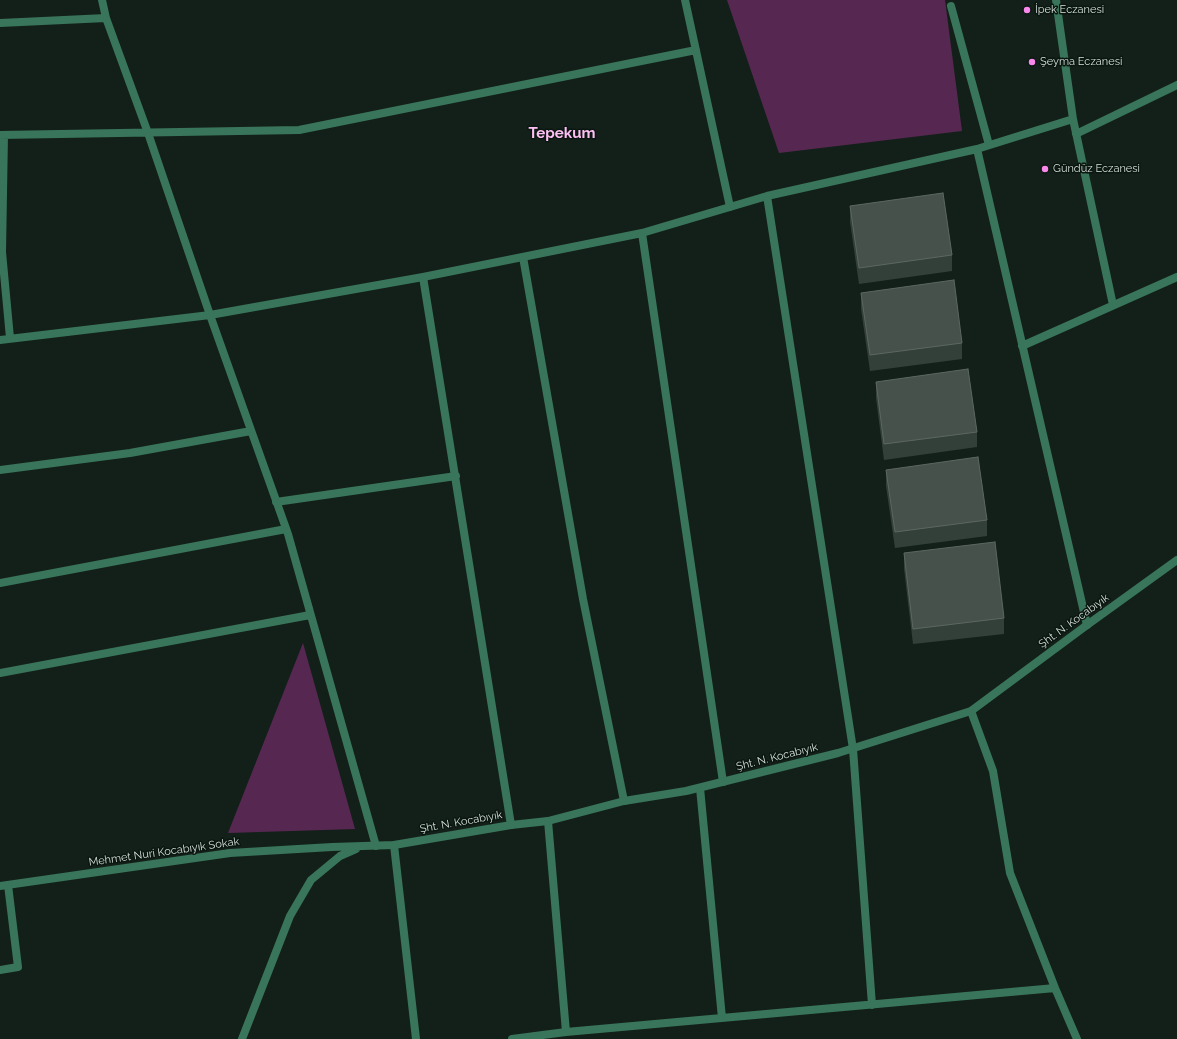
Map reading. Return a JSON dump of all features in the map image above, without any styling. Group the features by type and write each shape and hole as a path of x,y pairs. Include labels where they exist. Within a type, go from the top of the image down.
{"street":[{"path":"102,0 106,18 148,133 210,315 286,529 376,846 353,849 340,856 310,880 290,916 242,1039"},
{"path":"685,0 730,207"},
{"path":"1056,0 1073,119 1112,305"},
{"path":"951,6 989,145"},
{"path":"0,23 106,18"},
{"path":"10,338 2,252 2,135 299,130 696,50"},
{"path":"1076,134 1177,85"},
{"path":"0,340 210,315 423,277 642,233 767,196 977,149 1073,119"},
{"path":"977,149 1087,625"},
{"path":"767,196 853,749 872,1004"},
{"path":"642,233 724,782"},
{"path":"523,257 583,600 624,801"},
{"path":"423,277 511,824"},
{"path":"1022,346 1177,277"},
{"path":"0,470 130,453 251,431"},
{"path":"276,502 456,476"},
{"path":"0,583 286,529"},
{"name":"Şht. N. Kocabıyık","path":"332,847 394,845 511,824 548,821 624,801 700,788 853,749 971,711 1177,560"},
{"path":"0,674 310,615"},
{"path":"971,711 993,771 1010,873 1055,988 1077,1039"},
{"path":"700,788 722,1018"},
{"path":"548,821 566,1032"},
{"path":"394,845 416,1039"},
{"name":"Mehmet Nuri Kocabıyık Sokak","path":"4,886 230,852 332,847"},
{"path":"0,970 18,967 4,886"},
{"path":"512,1039 566,1032 1055,988"}],"shaded area":[{"path":"727,0 945,0 962,131 779,153"},
{"path":"303,643 355,829 228,833"}],"building":[{"path":"943,193 952,255 859,268 850,206"},
{"path":"954,280 962,343 870,355 861,293"},
{"path":"968,369 977,432 884,444 876,382"},
{"path":"978,457 987,520 895,532 886,470"},
{"path":"995,542 1004,618 913,629 904,553"}],"place":[{"name":"İpek Eczanesi","path":"1027,10"},
{"name":"Şeyma Eczanesi","path":"1032,62"},
{"name":"Gündüz Eczanesi","path":"1045,169"}],"district":[{"name":"Tepekum","path":"562,133"}]}
